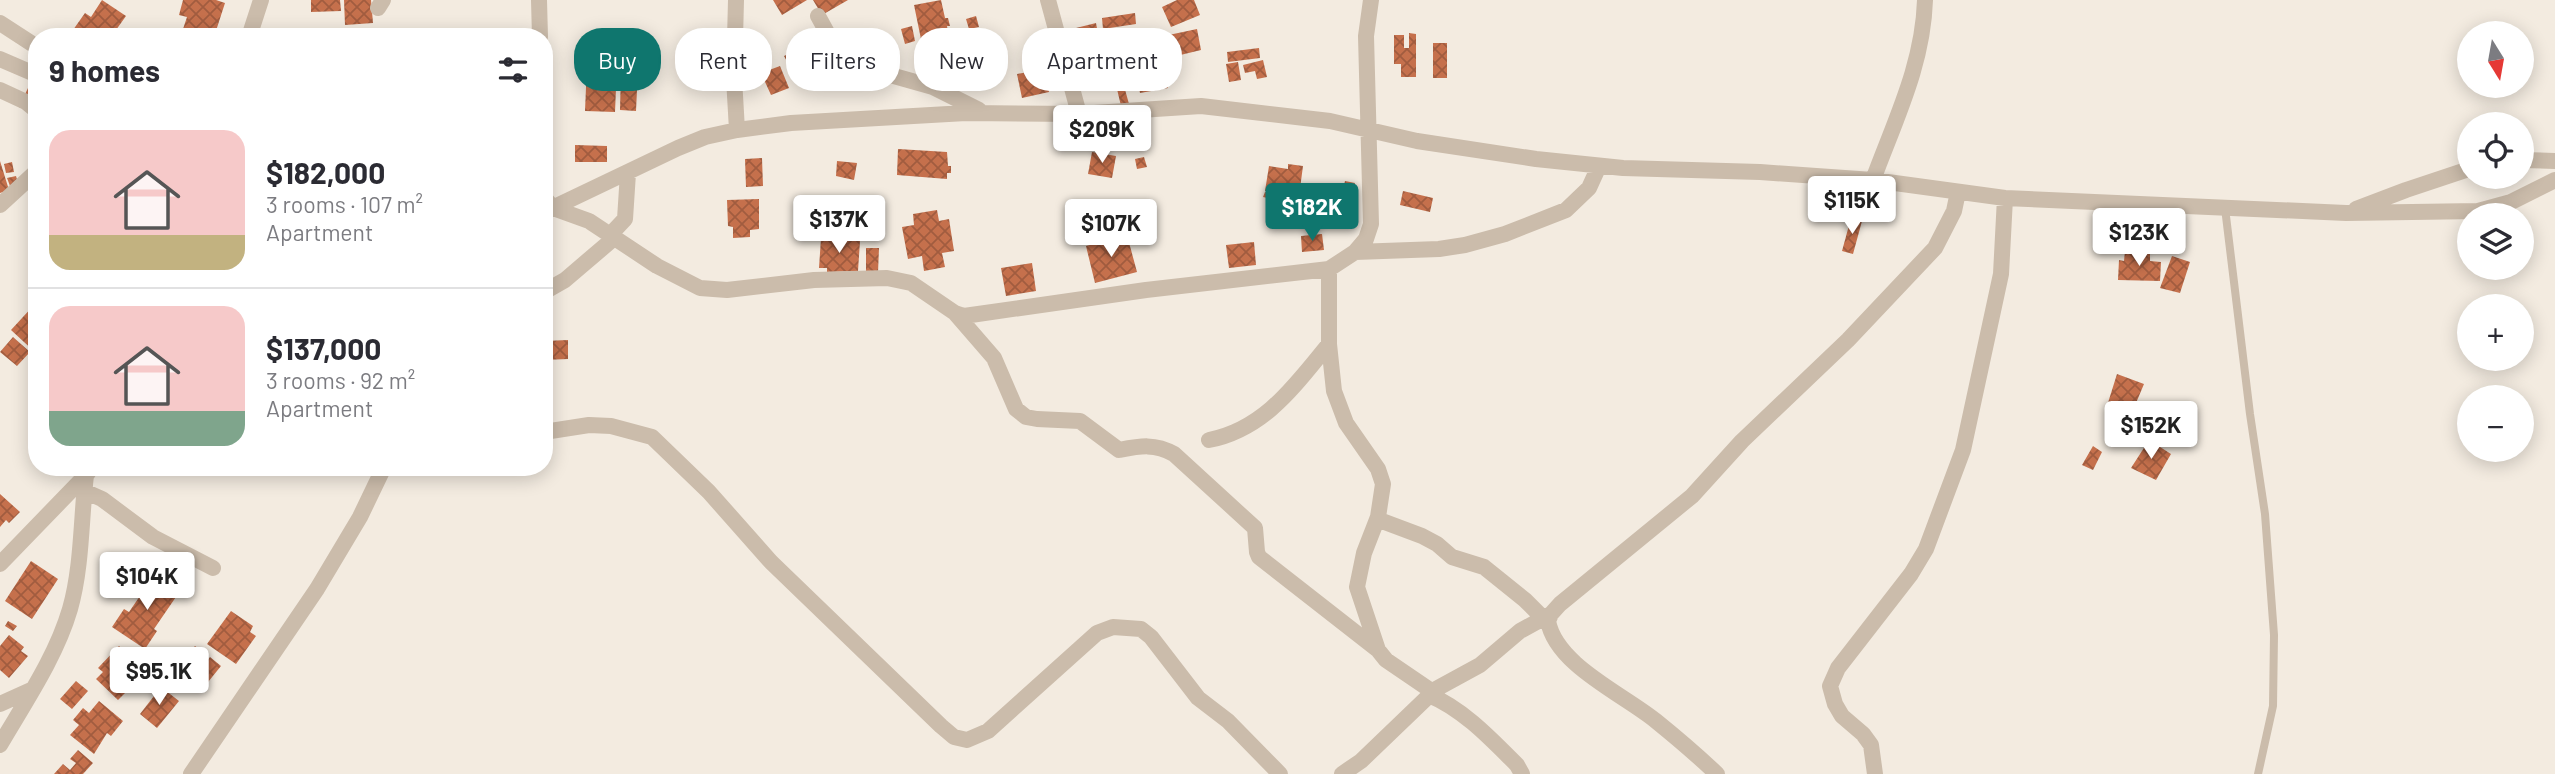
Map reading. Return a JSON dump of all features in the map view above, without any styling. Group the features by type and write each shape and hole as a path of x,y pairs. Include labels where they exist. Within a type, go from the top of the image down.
{"street":[{"path":"252,28 261,0"},
{"path":"539,0 540,28"},
{"path":"736,0 734,78 737,130"},
{"path":"1048,0 1079,114"},
{"path":"955,313 964,316 1146,290 1329,270 1355,252 1366,239 1371,223 1366,36 1371,0"},
{"path":"1873,180 1906,100 1919,58 1925,0"},
{"path":"818,16 841,58 933,87 985,113"},
{"path":"0,23 28,41"},
{"path":"0,59 28,71"},
{"path":"0,90 28,104"},
{"path":"553,204 705,137 791,122 985,113 1079,114 1220,106 1330,121 1480,152 1599,166 1760,172 1873,180 2005,198 2346,213 2478,211 2511,202 2555,180"},
{"path":"2534,160 2555,161"},
{"path":"1355,252 1439,249 1505,234 1566,210 1589,188 1599,166"},
{"path":"553,287 565,280 611,237 625,219 628,173"},
{"path":"2346,213 2457,173"},
{"path":"0,205 28,179"},
{"path":"1342,774 1361,761 1431,694 1460,674 1480,665 1520,631 1547,615 1692,496 1742,441 1848,340 1935,248 1954,211 1958,192"},
{"path":"1875,774 1871,745 1863,734 1842,716 1830,687 1838,668 1911,574 1926,549 1963,450 2001,274 2005,198"},
{"path":"553,208 589,220 657,266 706,290 814,280 887,278 903,280 922,289 955,313 993,358 1016,409 1026,417 1080,421 1119,450 1151,445 1162,447 1174,454 1255,528 1259,557 1378,650 1386,660 1458,711 1499,746 1522,774"},
{"path":"1329,270 1329,344 1338,405 1351,431 1382,478 1378,517 1364,553 1357,587 1378,650"},
{"path":"1209,440 1226,436 1256,422 1272,409 1329,344"},
{"path":"553,431 589,425 611,426 652,437 709,492 780,571 911,699 954,737 967,740 988,731 1097,633 1113,627 1132,627 1141,629 1151,637 1198,698 1227,720 1280,774"},
{"path":"191,774 317,589 360,517 380,476"},
{"path":"0,564 88,478"},
{"path":"88,478 102,499 153,537 213,568"},
{"path":"0,745 49,658 70,609 88,478"},
{"path":"1378,517 1433,542 1447,555 1484,566 1547,615 1552,637 1564,653 1655,720 1717,774"},
{"path":"0,704 31,690"}],"lane":[{"path":"2225,208 2265,514 2274,635 2273,706 2258,774"}],"building":[{"path":"102,0 126,16 117,28 74,28 85,13 91,17"},
{"path":"183,0 216,0 225,3 217,28 183,28 187,17 179,15"},
{"path":"311,0 340,0 341,11 311,12"},
{"path":"344,0 371,0 373,23 345,25"},
{"path":"773,0 807,0 782,15"},
{"path":"813,0 848,0 822,15"},
{"path":"941,0 945,18 948,18 950,26 919,28 914,5"},
{"path":"1177,0 1194,0 1200,15 1171,27 1162,7"},
{"path":"1135,13 1136,24 1103,28 1102,18"},
{"path":"976,16 979,27 969,28 966,19"},
{"path":"1096,23 1097,28 1076,28"},
{"path":"912,26 914,41 905,44 901,29"},
{"path":"1197,29 1201,50 1182,55 1182,32"},
{"path":"1409,33 1416,34 1416,77 1401,77 1401,64 1394,64 1394,35 1404,35 1404,48 1409,48"},
{"path":"1433,43 1447,43 1447,78 1433,78"},
{"path":"1259,48 1260,58 1228,62 1227,52"},
{"path":"1263,60 1267,77 1257,79 1255,71 1245,73 1243,65"},
{"path":"1238,62 1241,80 1229,82 1226,64"},
{"path":"780,66 786,81 786,89 771,95 769,91 772,91 772,69"},
{"path":"1022,73 1022,91 1049,92 1022,98 1017,74"},
{"path":"28,88 28,111 19,107"},
{"path":"586,91 616,91 615,112 585,111"},
{"path":"620,91 637,91 636,111 620,110"},
{"path":"1117,91 1125,91 1129,104 1121,106"},
{"path":"575,145 607,146 607,162 575,162"},
{"path":"898,149 947,152 951,173 947,173 947,179 897,175"},
{"path":"1092,152 1116,156 1112,178 1088,174"},
{"path":"1144,157 1147,167 1137,169 1135,159"},
{"path":"762,158 763,186 746,187 745,159"},
{"path":"0,161 9,190 0,193"},
{"path":"837,161 857,163 854,180 836,176"},
{"path":"12,162 14,172 6,173 4,164"},
{"path":"1288,164 1303,166 1299,196 1265,191 1269,166 1288,169"},
{"path":"16,176 18,183 10,186 7,178"},
{"path":"1345,181 1355,183 1350,205 1340,203"},
{"path":"1316,183 1342,190 1337,205 1312,199"},
{"path":"1403,191 1433,198 1430,212 1400,205"},
{"path":"1265,192 1277,194 1276,200 1263,197"},
{"path":"759,199 759,229 750,230 750,237 733,238 733,227 728,226 727,200"},
{"path":"937,210 939,221 949,219 954,251 942,253 945,267 924,271 922,256 908,259 902,227 914,225 913,214"},
{"path":"1851,218 1862,221 1853,254 1842,251"},
{"path":"1322,234 1324,250 1302,252 1301,236"},
{"path":"1127,235 1137,272 1095,283 1086,246"},
{"path":"821,238 860,241 858,271 827,272 827,268 819,268"},
{"path":"1254,242 1256,265 1229,268 1226,245"},
{"path":"866,248 879,248 878,273 866,273"},
{"path":"2125,251 2150,253 2150,261 2161,262 2160,281 2118,280 2119,260 2124,261"},
{"path":"2172,256 2190,262 2180,293 2160,288"},
{"path":"1032,263 1036,291 1006,296 1001,268"},
{"path":"28,312 28,346 11,330"},
{"path":"13,337 28,350 28,354 17,366 0,352"},
{"path":"568,340 568,359 553,360 553,341"},
{"path":"2117,374 2144,384 2131,415 2107,406"},
{"path":"2132,415 2151,422 2147,431 2127,424"},
{"path":"2149,440 2171,454 2156,480 2131,468"},
{"path":"2093,446 2102,452 2093,470 2082,465"},
{"path":"0,494 20,512 9,523 6,520 0,527"},
{"path":"31,561 58,579 32,619 5,601"},
{"path":"155,574 180,591 154,629 157,631 145,649 112,627 124,609 129,612"},
{"path":"231,611 253,626 250,632 256,636 236,664 207,644"},
{"path":"8,621 17,626 13,631 5,626"},
{"path":"9,635 24,647 21,651 28,656 9,678 0,670 0,646"},
{"path":"119,646 146,672 118,700 96,679 103,672 98,668"},
{"path":"195,646 208,656 182,690 168,680"},
{"path":"210,657 221,666 204,687 193,678"},
{"path":"76,681 88,691 72,709 60,699"},
{"path":"161,687 179,701 157,728 140,714"},
{"path":"99,701 123,721 111,736 107,733 94,754 70,735 79,725 73,720 83,708 89,713"},
{"path":"78,750 93,763 83,774 54,774 63,764 70,770 76,763 70,759"}]}
